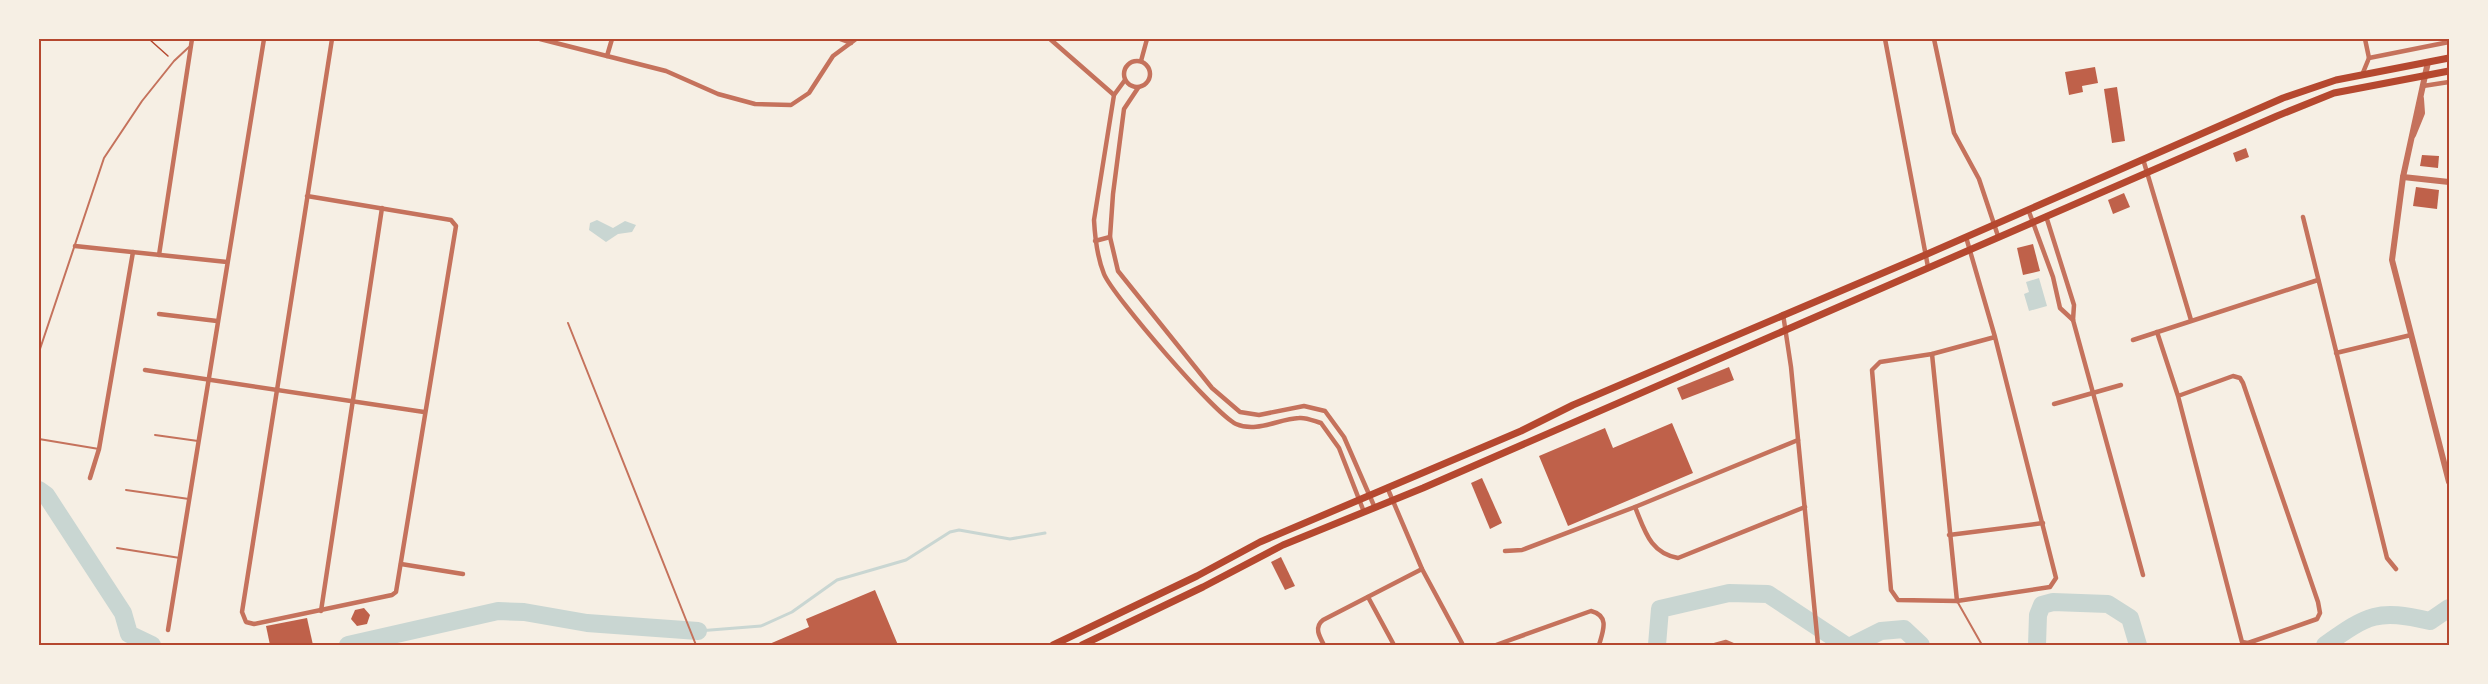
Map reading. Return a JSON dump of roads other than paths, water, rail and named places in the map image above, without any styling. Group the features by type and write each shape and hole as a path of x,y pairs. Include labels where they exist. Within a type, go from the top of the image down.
{"main road":[{"path":"1053,645 1197,576 1260,542 2283,99 2336,80 2449,58"},
{"path":"1082,645 1284,545 1393,500 2045,215 2334,93 2449,71"},
{"path":"1857,284 1862,296"}],"street":[{"path":"159,255 192,39"},
{"path":"168,630 264,39"},
{"path":"307,196 451,220 456,226 424,412 398,587 392,595 254,624 246,622 242,612 278,391 307,196 332,39"},
{"path":"540,39 666,71 718,94 755,104 790,105 808,93 833,56 856,39"},
{"path":"607,56 612,39"},
{"path":"840,39 850,43"},
{"path":"1050,39 1114,95"},
{"path":"1141,61 1147,39"},
{"path":"1885,39 1928,267"},
{"path":"1934,39 1954,133 1979,179 1998,236"},
{"path":"2362,75 2369,58 2365,39"},
{"path":"2369,58 2449,42"},
{"path":"1141,61 1150,69 1151,78 1146,85 1138,88 1130,86 1125,80 1124,71 1129,64 1141,61"},
{"path":"2428,62 2403,177 2392,260 2449,482"},
{"path":"1125,80 1114,95 1094,220 1095,241 1104,275 1162,349 1207,400 1236,424 1255,427 1300,418 1321,423 1339,448 1364,512"},
{"path":"2423,86 2449,82"},
{"path":"1138,88 1125,109 1110,237 1118,271 1212,388 1240,412 1259,416 1305,406 1325,411 1344,437 1374,508"},
{"path":"2143,159 2191,320"},
{"path":"2403,177 2449,182"},
{"path":"321,611 382,208"},
{"path":"2028,209 2053,277 2060,308 2073,320"},
{"path":"2045,215 2074,304 2073,320 2143,575"},
{"path":"2302,216 2386,558 2396,569"},
{"path":"1095,241 1110,237"},
{"path":"1966,237 1995,337 2043,523 2056,574 2055,582 2050,587 1957,601 1901,601 1894,598 1891,590 1871,373 1874,366 1880,362 1932,354 1995,337"},
{"path":"75,246 227,262"},
{"path":"90,478 99,448 133,252"},
{"path":"2133,340 2318,280"},
{"path":"159,314 218,321"},
{"path":"1783,315 1818,645"},
{"path":"2157,332 2178,396 2242,642 2248,643 2314,620 2319,616 2319,608 2240,378 2234,376 2178,396"},
{"path":"2336,353 2411,335"},
{"path":"1162,349 1174,341"},
{"path":"1932,354 1957,601"},
{"path":"144,370 424,412"},
{"path":"2054,404 2121,385"},
{"path":"1504,551 1522,550 1635,507 1798,440"},
{"path":"1388,488 1422,569 1463,645"},
{"path":"1635,507 1649,542 1661,552 1678,558 1805,507"},
{"path":"1949,535 2043,523"},
{"path":"401,564 463,574"},
{"path":"1324,645 1317,632 1319,623 1422,569"},
{"path":"1368,597 1394,645"},
{"path":"1496,645 1591,611 1604,620 1605,627 1599,645"},
{"path":"1715,645 1726,642 1733,645"}],"lane":[{"path":"39,352 104,158 174,61 189,47"},
{"path":"568,323 695,645"},
{"path":"155,435 198,441"},
{"path":"39,440 99,448"},
{"path":"126,490 189,499"},
{"path":"117,548 180,558"},
{"path":"1957,601 1982,645"}],"waterway":[{"path":"39,490 46,495 123,613 129,634 152,645"},
{"path":"698,631 761,626 792,612 837,580 906,560 950,532 959,530 1010,539 1045,533"},
{"path":"1657,645 1660,609 1729,593 1768,594 1845,645"},
{"path":"2037,645 2038,615 2042,605 2053,602 2108,604 2130,618 2138,645"},
{"path":"2325,645 2353,626 2374,617 2397,615 2430,621 2449,608"},
{"path":"348,645 498,611 524,612 587,623 698,631"},
{"path":"1853,645 1881,631 1904,629 1921,645"}]}
